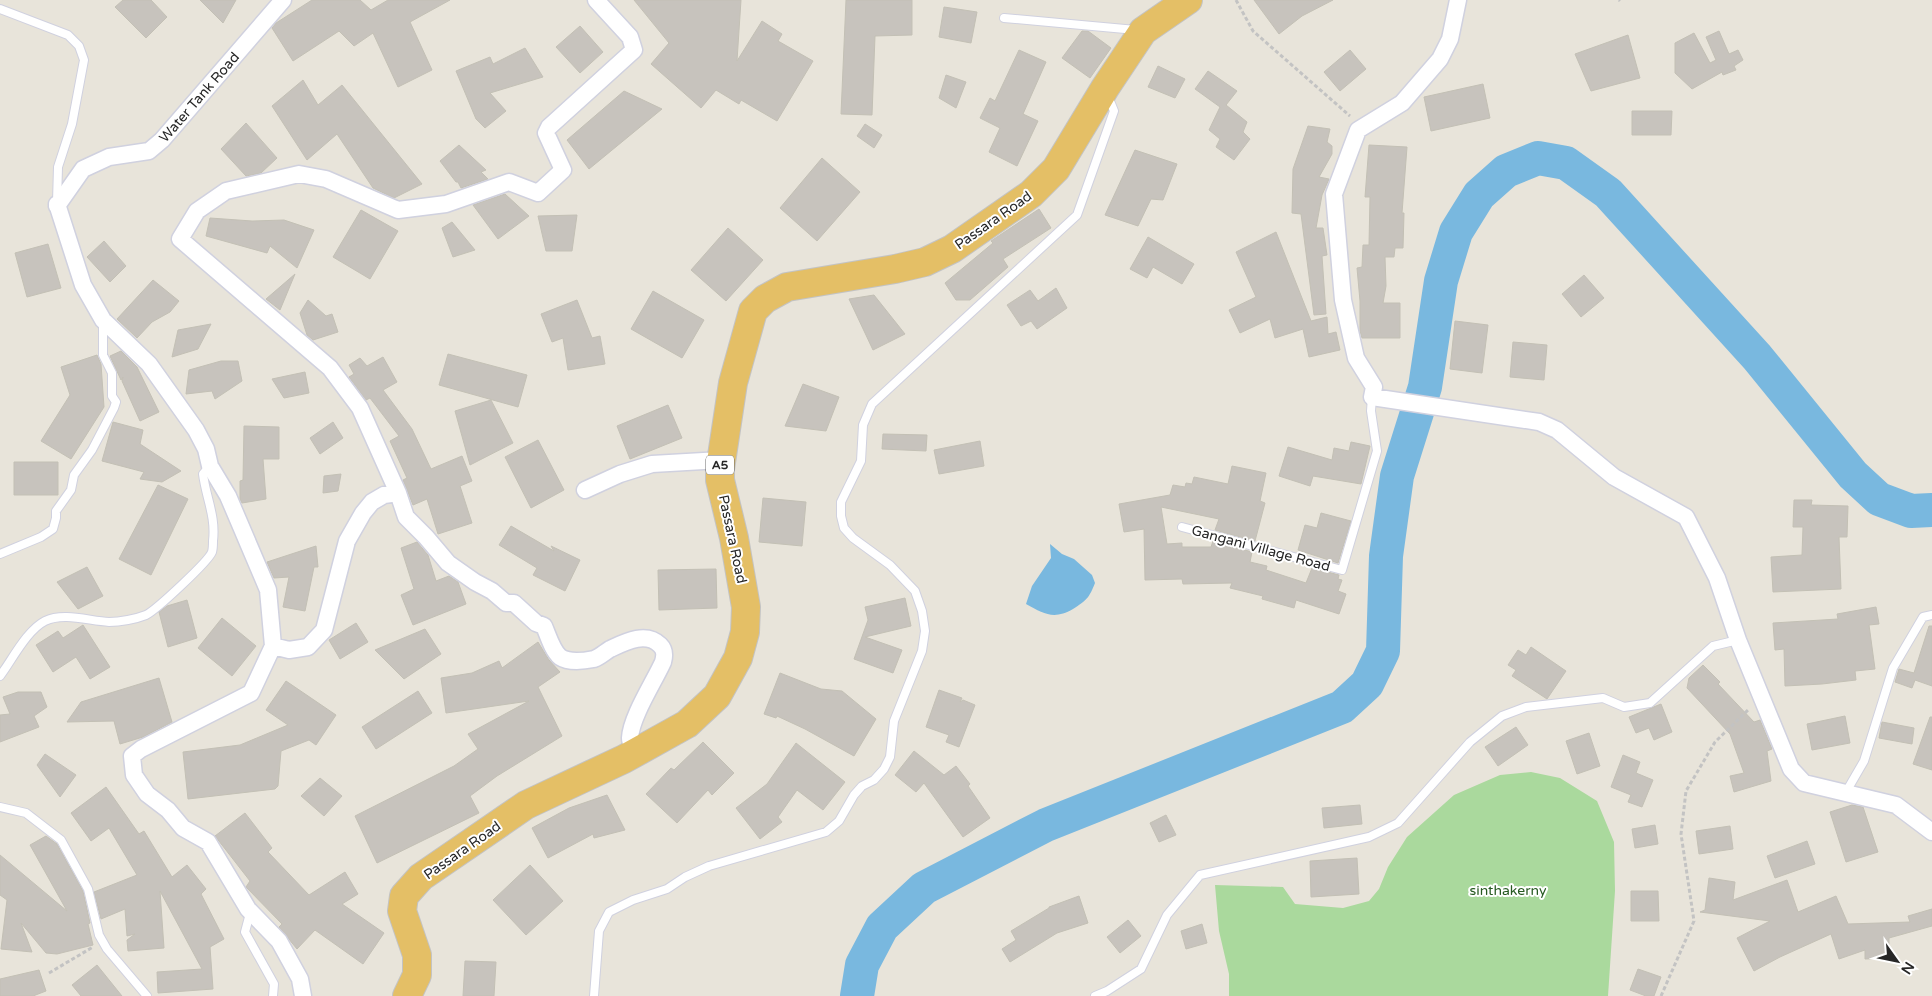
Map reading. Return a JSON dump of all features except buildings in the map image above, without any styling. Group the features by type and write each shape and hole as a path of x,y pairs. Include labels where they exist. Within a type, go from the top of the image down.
{"highway":[{"name":"Passara Road","path":"406,996 417,976 417,955 402,911 404,896 421,877 526,805 638,751 687,724 717,696 738,658 745,632 746,607 734,538 720,480 721,460 733,384 753,311 765,299 787,287 925,262 952,249 1031,194 1056,169 1105,88 1143,31 1188,0"}],"street":[{"name":"Water Tank Road","path":"57,205 84,169 109,157 149,151 162,140 284,0"},
{"path":"596,0 630,38 634,50 548,127 546,132 563,170 538,193 508,182 446,204 398,210 326,179 298,174 226,191 197,211 180,239 330,368 360,408 398,493 406,517 448,563 492,591 506,603 514,603 536,623 544,626 554,649 560,657 572,661 595,658 610,649 638,638 649,637 663,648 663,662 634,722 630,738 631,744 638,751"},
{"path":"1458,0 1450,39 1440,59 1402,103 1358,130 1334,194 1343,300 1356,358 1374,387 1372,397 1538,422 1557,430 1614,477 1686,517 1717,578 1760,698 1791,769 1804,783 1896,805 1932,832"},
{"path":"57,205 83,285 104,320 149,364 196,430 206,450 210,466 228,496 268,590 273,646 251,693 163,739 148,744 132,756 134,774 147,794 168,810 183,828 208,842 248,909 279,941 300,979 303,996"},
{"path":"585,490 628,471 652,464 721,460"},
{"path":"273,646 290,650 308,647 324,630 348,542 362,513 372,502 384,495 398,493"}],"lane":[{"path":"0,9 68,35 79,46 84,60 72,124 58,167 57,205"},
{"path":"1004,18 1117,27 1143,31"},
{"path":"594,996 599,932 609,912 632,900 667,889 685,877 709,866 826,832 839,821 854,795 862,786 874,780 884,770 890,757 894,721 922,651 925,631 922,611 915,591 890,564 853,538 844,528 841,516 841,502 861,461 863,425 872,404 1077,215 1114,111 1105,88"},
{"path":"0,554 41,537 52,529 56,518 56,511 71,490 74,475 92,450 114,408 116,402 112,396 112,373 103,355 104,320"},
{"name":"Gangani Village Road","path":"1182,527 1342,570 1377,451 1371,411 1372,397"},
{"path":"0,676 32,630 46,621 61,617 110,622 147,615 178,589 212,552 215,527 214,516 205,488 203,474 210,466"},
{"path":"1846,792 1864,761 1892,668 1923,617 1932,615"},
{"path":"1095,996 1107,991 1141,968 1167,915 1200,875 1369,837 1398,823 1470,742 1502,716 1526,707 1603,698 1624,707 1650,703 1713,646 1738,640"},
{"path":"0,807 26,813 61,840 88,889 98,935 147,996"},
{"path":"248,909 249,917 245,932 274,984 273,996"}],"path":[{"path":"1236,0 1253,31 1354,120 1358,130"},
{"path":"1661,996 1694,921 1680,834 1686,792 1716,742 1760,698"},
{"path":"49,973 102,942"}],"green space":[{"name":"sinthakerny","path":"1531,772 1560,778 1597,801 1614,842 1615,891 1608,996 1229,996 1229,974 1219,931 1215,885 1283,887 1295,904 1343,908 1369,901 1379,889 1388,867 1407,837 1454,795 1500,775"}],"water":[{"path":"1050,544 1062,554 1074,559 1092,575 1095,583 1089,595 1082,603 1073,609 1055,615 1038,611 1026,604 1032,586 1051,558"}],"waterway":[{"path":"857,996 862,965 882,927 924,888 1046,825 1342,707 1367,684 1383,651 1386,556 1397,476 1425,387 1441,281 1456,232 1479,195 1506,171 1538,158 1566,163 1608,193 1757,357 1853,475 1879,499 1911,511 1932,510"}]}
